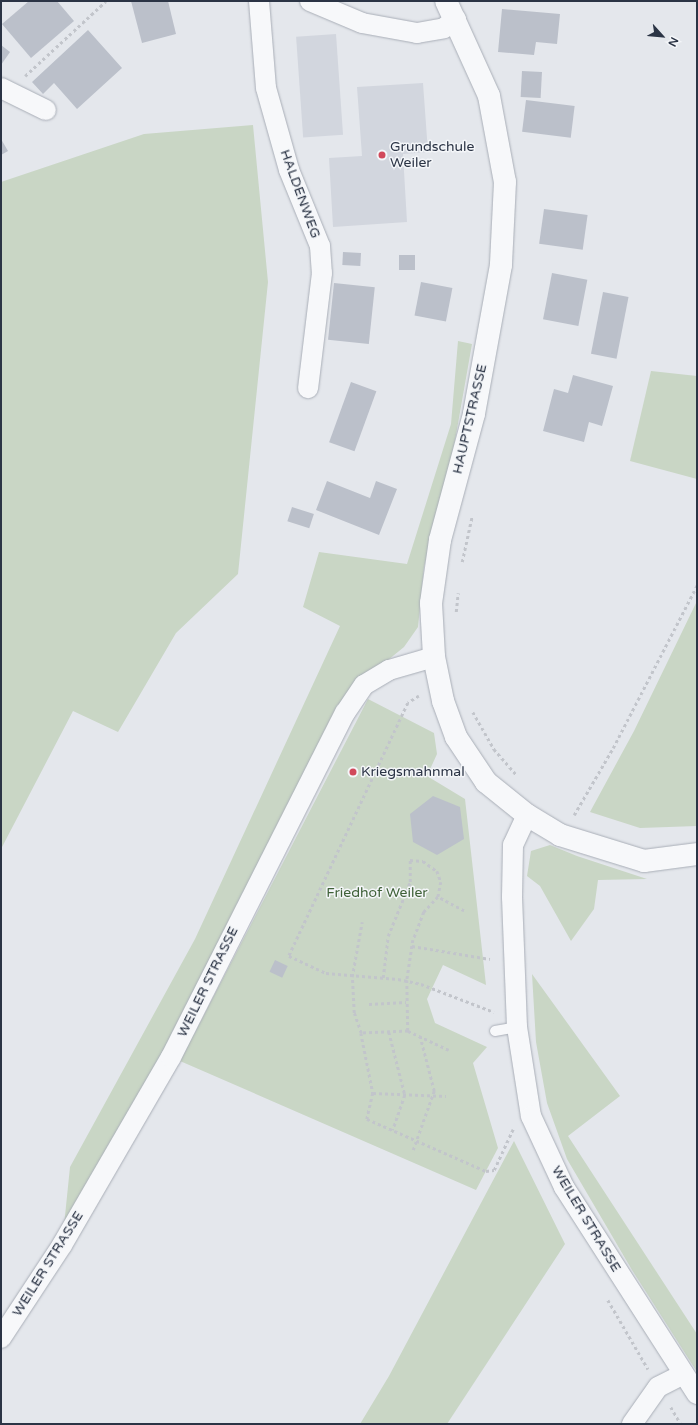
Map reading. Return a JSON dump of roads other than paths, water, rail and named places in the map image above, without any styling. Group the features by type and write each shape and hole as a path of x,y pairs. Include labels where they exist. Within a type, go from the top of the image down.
{"street":[{"name":"HALDENWEG","path":"259,1 266,88 289,170 320,246 322,273 308,388"},
{"path":"310,1 362,23 418,33 444,28 451,10"},
{"name":"HAUPTSTRASSE","path":"451,10 489,96 505,182 501,265 479,389 440,540 431,603 434,657 439,683 456,737 486,782 527,815 560,835 644,860 697,854"},
{"path":"5,90 46,110"},
{"name":"WEILER STRASSE","path":"1,1338 62,1245 171,1057 345,713 364,685 389,670 434,657"},
{"name":"WEILER STRASSE","path":"527,815 513,845 512,897 516,1027 531,1116 564,1187 697,1394"},
{"path":"632,1424 658,1387 684,1374"}],"lane":[{"path":"495,1031 516,1027"}],"place":[{"name":"Grundschule Weiler","path":"382,155"},
{"name":"Kriegsmahnmal","path":"353,772"}],"park label":[{"name":"Friedhof Weiler","path":"377,893"}]}
